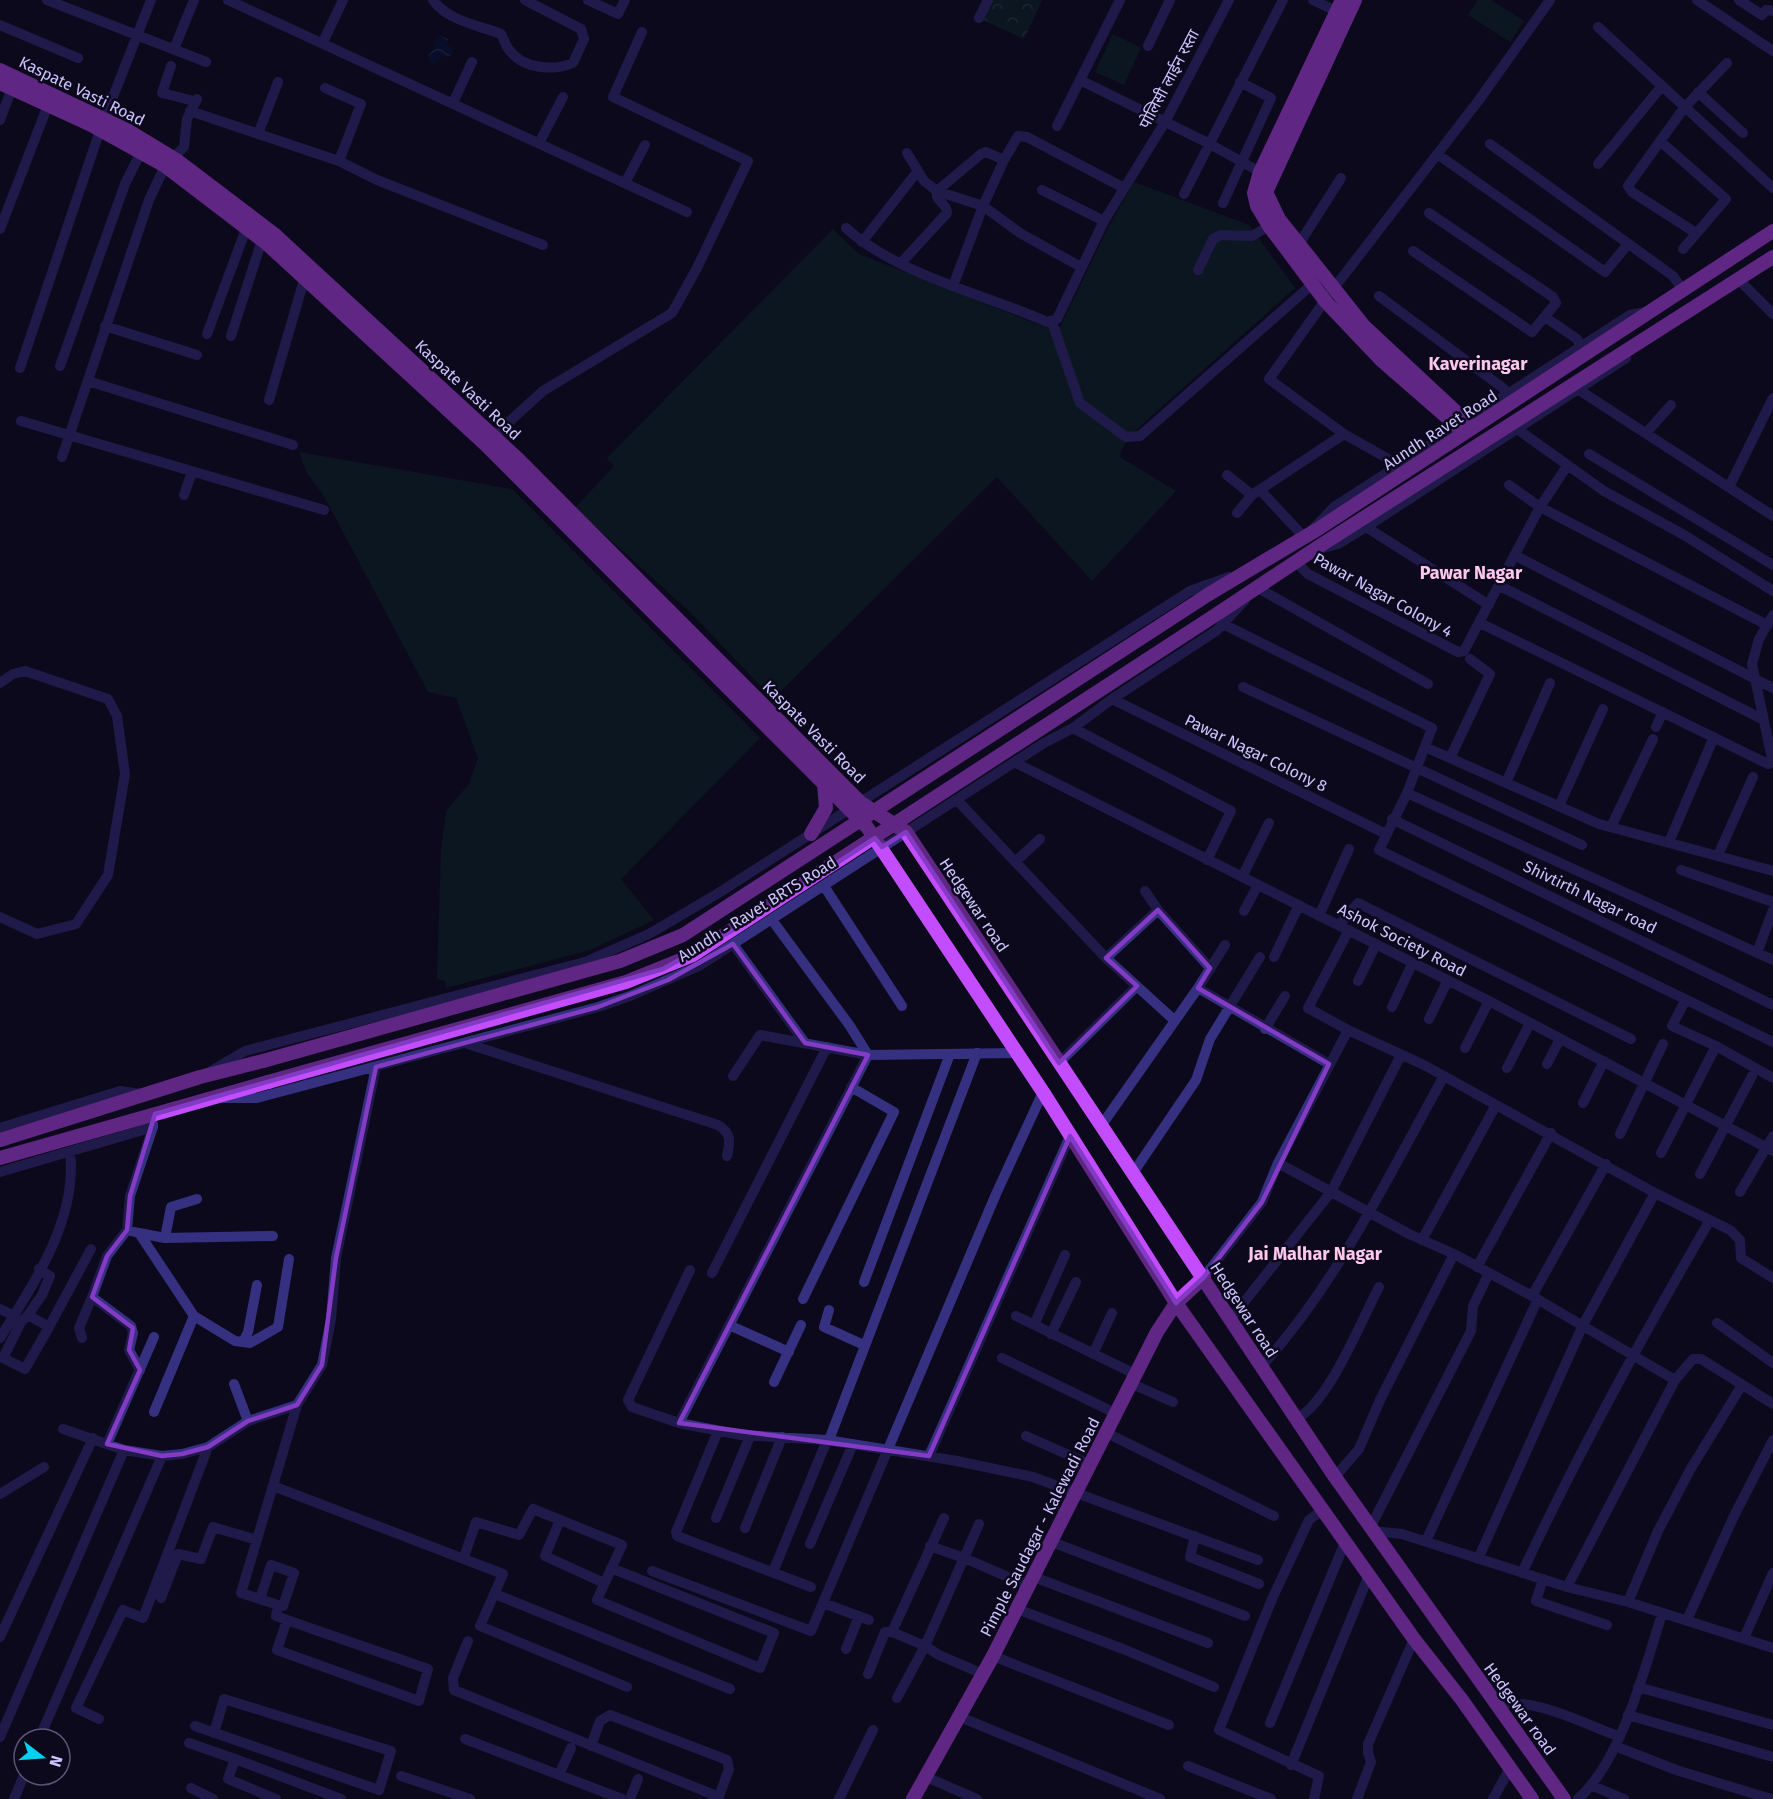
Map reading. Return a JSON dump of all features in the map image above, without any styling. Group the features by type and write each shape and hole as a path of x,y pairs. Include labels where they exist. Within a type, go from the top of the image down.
{"main road":[{"path":"1355,0 1279,147 1260,172 1254,193 1257,207 1326,302 1381,360 1444,407"},
{"path":"1339,6 1279,147 1266,192 1279,219 1364,326 1463,426"},
{"name":"Kaspate Vasti Road","path":"0,70 102,123 168,162 274,234 489,440 855,806"},
{"name":"Kaspate Vasti Road","path":"6,86 48,105 102,123 141,152 168,162 262,240 489,440"},
{"name":"Aundh Ravet Road","path":"200,1077 620,961 682,935 1242,572 1307,534 1773,231"},
{"name":"Aundh Ravet Road","path":"206,1098 626,982 693,955 1222,618 1256,590 1314,550 1773,257"},
{"name":"Kaspate Vasti Road","path":"736,687 824,784 855,806"},
{"path":"811,834 826,808 824,784"},
{"path":"855,806 906,832"},
{"path":"855,806 1043,1092 1176,1303 1414,1639 1462,1700 1532,1799"},
{"name":"Hedgewar road","path":"906,832 1335,1477 1564,1799"},
{"path":"0,1140 200,1077"},
{"path":"0,1158 128,1123 154,1121 206,1098"},
{"name":"Pimple Saudagar - Kalewadi Road","path":"913,1799 1032,1582 1157,1332 1176,1303 1204,1277"}],"street":[{"path":"47,0 206,62"},
{"path":"20,368 102,123 151,0"},
{"path":"174,49 194,0"},
{"path":"228,0 687,212"},
{"path":"323,42 343,0"},
{"path":"433,0 438,8 466,22 501,34 511,52 526,62 541,68 562,68 573,63 584,39 581,29 525,0"},
{"path":"588,0 618,14 625,0"},
{"path":"979,18 988,0"},
{"path":"1057,126 1082,81 1119,0"},
{"path":"1148,46 1170,0"},
{"name":"पोलिसी लाईन रस्ता","path":"1052,322 1062,309 1104,221 1165,122 1229,0"},
{"path":"1184,194 1208,143 1283,0"},
{"path":"1313,0 1339,6"},
{"path":"1399,465 1344,434 1269,379 1334,288 1437,154 1550,0"},
{"path":"1697,0 1773,51"},
{"path":"1740,0 1762,15 1766,10 1773,11"},
{"path":"0,25 78,58"},
{"path":"1598,27 1683,108 1773,188"},
{"path":"489,440 543,391 672,313 697,268 748,161 613,97 642,32"},
{"path":"453,103 472,62"},
{"path":"1696,233 1632,192 1628,186 1683,108 1727,63"},
{"path":"171,66 162,93 192,103 258,134 339,161 377,180 543,245"},
{"path":"1082,81 1208,143 1260,172"},
{"path":"258,134 278,82"},
{"path":"1223,203 1271,98 1240,82"},
{"path":"0,120 6,86"},
{"path":"1599,164 1661,87"},
{"path":"325,88 361,104 339,161"},
{"path":"1698,92 1743,133"},
{"path":"539,143 563,97"},
{"path":"62,457 150,200 168,162 184,147 192,103"},
{"path":"0,228 48,105"},
{"path":"953,286 983,206 1015,138 1022,135 1124,188"},
{"path":"1660,141 1726,199 1683,249"},
{"path":"1490,144 1673,276 1683,290"},
{"path":"625,183 645,145"},
{"path":"60,366 125,184 141,152"},
{"path":"907,153 917,172 938,191 983,206 1020,234 1081,267"},
{"path":"902,262 947,213 946,208 937,197 938,191 981,154 986,153 1004,160"},
{"path":"1437,154 1605,272 1628,243"},
{"path":"862,242 917,172"},
{"path":"1299,244 1341,178"},
{"path":"1042,190 1104,221"},
{"path":"1413,251 1532,332 1556,303 1553,297 1429,213"},
{"path":"1198,270 1213,239 1221,235 1252,236 1269,226"},
{"path":"207,334 246,228"},
{"path":"846,228 869,248 953,286 1052,322 1080,403 1119,433 1133,438 1140,436 1323,274"},
{"path":"231,336 262,240"},
{"path":"269,400 304,279"},
{"path":"1738,279 1773,314"},
{"path":"1379,296 1503,388 1507,395"},
{"path":"1227,475 1257,493 1307,534 1334,507 1463,426 1630,315 1651,311"},
{"path":"1545,317 1577,339 1581,347"},
{"path":"105,326 197,355"},
{"path":"1314,550 1338,544 1366,527 1478,450 1517,429 1648,344 1660,328"},
{"path":"88,381 293,446"},
{"path":"1579,390 1773,516"},
{"path":"1729,487 1773,398"},
{"path":"1646,433 1671,405"},
{"path":"21,421 324,510"},
{"path":"1517,429 1604,491 1684,535 1773,591"},
{"path":"1237,513 1257,493 1344,434"},
{"path":"1589,454 1773,565"},
{"path":"1567,466 1540,507 1480,623 1768,764 1773,760 1752,676 1753,656 1773,615"},
{"path":"184,495 192,472"},
{"path":"1509,484 1540,507 1767,625"},
{"path":"1366,527 1490,605"},
{"path":"1516,556 1773,688"},
{"name":"Pawar Nagar Colony 4","path":"1296,562 1308,574 1458,652 1464,651 1480,623"},
{"name":"Aundh - Ravet BRTS Road","path":"200,1077 245,1052 585,962 616,950 663,927 1190,591 1242,572"},
{"path":"1500,586 1762,719"},
{"path":"1256,590 1428,684"},
{"path":"1222,618 1432,728 1407,793 1392,819 1379,850 1773,1042"},
{"name":"Aundh - Ravet BRTS Road","path":"206,1098 257,1098 376,1067 630,996 699,966 1014,762 1073,728 1112,699 1216,631 1222,618"},
{"path":"1450,758 1490,674 1470,659"},
{"path":"0,683 13,674 25,671 108,699 117,716 125,774 108,874 76,924 37,934 0,917"},
{"path":"1506,783 1550,683"},
{"path":"1243,687 1582,845"},
{"name":"Pawar Nagar Colony 8","path":"1112,699 1386,834"},
{"path":"1559,806 1603,709"},
{"path":"1656,727 1664,712"},
{"path":"1073,728 1231,811 1207,860"},
{"path":"1669,842 1714,737"},
{"path":"1611,827 1653,739"},
{"path":"1425,747 1611,827 1773,869"},
{"name":"Ashok Society Road","path":"1014,762 1448,980 1770,1149"},
{"path":"1718,855 1753,777"},
{"path":"1407,793 1773,960"},
{"path":"957,800 1106,958 1174,1020"},
{"name":"Shivtirth Nagar road","path":"1392,819 1773,1005"},
{"path":"1242,877 1269,823"},
{"path":"1015,862 1040,839"},
{"path":"1319,916 1349,849"},
{"path":"1681,870 1773,902"},
{"path":"1244,911 1258,885"},
{"path":"824,886 902,1006"},
{"path":"1145,891 1158,910 1210,968"},
{"path":"1631,1039 1358,903 1344,928 1308,1008 1444,1076 1655,1193 1739,1236 1741,1258 1773,1278"},
{"path":"1274,957 1299,905"},
{"path":"1106,958 1158,910"},
{"path":"1757,953 1773,910"},
{"path":"772,920 850,1026 868,1055"},
{"path":"733,944 805,1043"},
{"path":"1358,981 1376,944"},
{"path":"1101,1126 1198,988 1225,945"},
{"path":"1133,1173 1196,1080 1210,1039 1231,1009 1260,957"},
{"path":"1392,1006 1412,963"},
{"path":"1429,1019 1448,980"},
{"path":"1059,1063 1137,986"},
{"path":"1198,988 1265,1029 1329,1064"},
{"path":"1265,1029 1285,996"},
{"path":"1465,1048 1489,1001"},
{"path":"1685,1001 1672,1026 1716,1046 1773,1078"},
{"path":"1507,1068 1530,1023"},
{"path":"1204,1277 1262,1202 1278,1163 1348,1030"},
{"path":"733,1076 759,1035 868,1055 1017,1053"},
{"path":"1547,1064 1560,1040"},
{"path":"464,1043 718,1125 727,1131 730,1141 726,1156"},
{"path":"1620,1134 1664,1044"},
{"path":"1661,1154 1684,1104 1716,1046"},
{"path":"712,1273 827,1047"},
{"path":"773,1572 881,1308 977,1053"},
{"path":"864,1282 950,1054"},
{"path":"679,1423 868,1055"},
{"path":"1230,1320 1331,1192 1401,1055"},
{"path":"1583,1103 1604,1062"},
{"path":"261,1599 271,1566 294,1573 283,1605 278,1605 241,1593 297,1405 322,1365 331,1319 336,1258 376,1067"},
{"path":"1261,1367 1294,1330 1369,1212 1444,1076"},
{"path":"1700,1174 1752,1076"},
{"path":"804,1299 893,1114 893,1110 851,1087"},
{"path":"0,1128 120,1091 146,1094"},
{"path":"652,1570 811,1631 996,1194 1043,1092"},
{"path":"1422,1240 1496,1105"},
{"path":"0,1172 70,1152 154,1121"},
{"path":"82,1338 79,1328 107,1256 127,1230 130,1196 154,1121"},
{"path":"1477,1267 1551,1134"},
{"path":"929,1456 1070,1136"},
{"path":"1740,1192 1770,1149 1773,1136"},
{"path":"0,1338 39,1269 69,1203 72,1187 70,1152"},
{"path":"1278,1163 1535,1297 1675,1380"},
{"path":"1426,1541 1535,1297 1606,1164"},
{"path":"1478,1559 1583,1325 1655,1193"},
{"path":"165,1238 171,1207 196,1199"},
{"path":"1522,1573 1579,1454 1632,1353 1710,1220"},
{"path":"127,1230 165,1238 273,1236"},
{"path":"139,1233 194,1316 236,1341 250,1343 278,1327 289,1259"},
{"path":"39,1269 50,1276 42,1295 21,1322 3,1358 25,1369 92,1250"},
{"path":"1335,1477 1359,1449 1380,1400 1454,1254"},
{"path":"1034,1325 1065,1255"},
{"path":"690,1270 628,1400 632,1407 679,1423 718,1431 750,1436 828,1440 929,1456 1033,1478 1258,1560"},
{"path":"1489,1273 1473,1306 1471,1331 1372,1530 1402,1534 1426,1541 1567,1587 1628,1602 1773,1648"},
{"path":"1051,1334 1076,1282"},
{"path":"243,1342 248,1332 257,1285"},
{"path":"1296,1419 1307,1414 1323,1396 1379,1287"},
{"path":"92,1298 131,1326 133,1333 129,1350 140,1370"},
{"path":"0,1309 14,1316"},
{"path":"829,1310 824,1327 864,1345"},
{"path":"1093,1354 1112,1313"},
{"path":"28,1315 49,1327"},
{"path":"154,1412 194,1316"},
{"path":"1016,1316 1093,1354 1173,1402"},
{"path":"1717,1323 1773,1363"},
{"path":"729,1325 789,1352"},
{"path":"774,1382 801,1325"},
{"path":"107,1444 154,1337"},
{"path":"1567,1587 1675,1380 1696,1357 1773,1404"},
{"path":"1002,1358 1117,1414"},
{"path":"234,1384 248,1421"},
{"path":"1628,1602 1658,1531 1690,1470 1742,1384"},
{"path":"63,1429 124,1450 162,1456 182,1454 208,1447 248,1421 297,1405"},
{"path":"718,1431 675,1532 677,1536 811,1587"},
{"path":"1107,1434 1274,1516"},
{"path":"716,1518 750,1436"},
{"path":"1026,1436 1091,1465"},
{"path":"745,1528 782,1437"},
{"path":"0,1637 93,1438"},
{"path":"1687,1620 1732,1518 1773,1440"},
{"path":"810,1544 853,1444"},
{"path":"99,1719 76,1708 123,1610 143,1618 208,1447"},
{"path":"0,1737 124,1450"},
{"path":"44,1727 162,1456"},
{"path":"0,1494 44,1467"},
{"path":"273,1486 504,1574 480,1626 627,1687"},
{"path":"464,1557 476,1522 519,1535 533,1509 622,1545 611,1568 604,1583 597,1600 760,1668 774,1633 611,1568"},
{"path":"1314,1799 1319,1776 1219,1730 1272,1599 1309,1520 1324,1509"},
{"path":"892,1632 944,1518"},
{"path":"560,1520 545,1556 604,1583"},
{"path":"897,1698 925,1646 979,1524"},
{"path":"161,1598 178,1554 201,1559 213,1527 257,1540"},
{"path":"1196,1536 1190,1557 1259,1584"},
{"path":"1270,1723 1346,1540"},
{"path":"1052,1542 1245,1616"},
{"path":"930,1546 1208,1643"},
{"path":"1744,1638 1773,1573"},
{"path":"1292,1765 1369,1575"},
{"path":"1543,1579 1536,1601 1607,1625"},
{"path":"495,1594 730,1689"},
{"path":"823,1603 864,1618 846,1649"},
{"path":"278,1605 276,1616 428,1670 419,1701 277,1650 287,1620"},
{"path":"1017,1609 1123,1648 1214,1687"},
{"path":"1578,1799 1593,1786 1617,1741 1662,1614"},
{"path":"868,1674 885,1632 892,1632 925,1646 939,1655 982,1674"},
{"path":"1357,1799 1371,1762 1368,1744 1414,1639"},
{"path":"468,1641 453,1678 454,1689 591,1746 718,1798 729,1769 727,1760 610,1715 600,1721 591,1746"},
{"path":"993,1656 1169,1725"},
{"path":"1638,1687 1773,1725"},
{"path":"195,1726 379,1790 391,1751 224,1699 214,1732"},
{"path":"1496,1705 1509,1702 1530,1705 1617,1741 1676,1770 1771,1799"},
{"path":"1628,1714 1773,1757"},
{"path":"960,1717 1160,1799"},
{"path":"839,1799 873,1730"},
{"path":"465,1739 622,1799"},
{"path":"189,1743 341,1799"},
{"path":"559,1775 570,1748"},
{"path":"236,1759 228,1779 276,1799"},
{"path":"1188,1766 1271,1799"},
{"path":"1493,1799 1510,1768"},
{"path":"401,1776 470,1799"},
{"path":"926,1777 977,1799"},
{"path":"630,1799 638,1779"},
{"path":"1593,1786 1623,1799"},
{"path":"190,1788 213,1799"}],"highlighted area":[{"path":"906,832 1059,1063 1137,986 1106,958 1158,910 1210,968 1198,988 1329,1064 1262,1202 1204,1277 1176,1303 1070,1136 929,1456 679,1423 868,1055 805,1043 733,944 668,980 598,1007 376,1067 336,1258 322,1365 297,1405 248,1421 208,1447 182,1454 162,1456 107,1444 140,1370 129,1350 133,1328 92,1297 107,1256 127,1230 130,1196 155,1114 663,969 742,925 875,838 882,847"}],"green space":[{"path":"992,0 1042,0 1024,39 983,20"},
{"path":"1478,0 1491,0 1524,21 1510,42 1468,15"},
{"path":"1113,34 1141,48 1124,85 1095,72"},
{"path":"1134,182 1249,225 1295,288 1135,431 1121,450 1120,457 1176,491 1092,581 997,477 773,699 689,611 575,508 614,466 607,458 833,229 859,254 1047,328 1060,327 1106,232"},
{"path":"299,452 512,489 760,738 621,879 654,920 590,950 446,988 445,981 437,979 441,851 446,811 469,784 478,758 456,698 428,692 324,496 307,473"}],"water":[{"path":"440,36 448,39 447,45 452,48 452,53 450,56 443,55 435,63 431,63 428,56 434,49 436,38"}],"district":[{"name":"Kaverinagar","path":"1478,364"},
{"name":"Pawar Nagar","path":"1471,573"},
{"name":"Jai Malhar Nagar","path":"1315,1254"}]}
